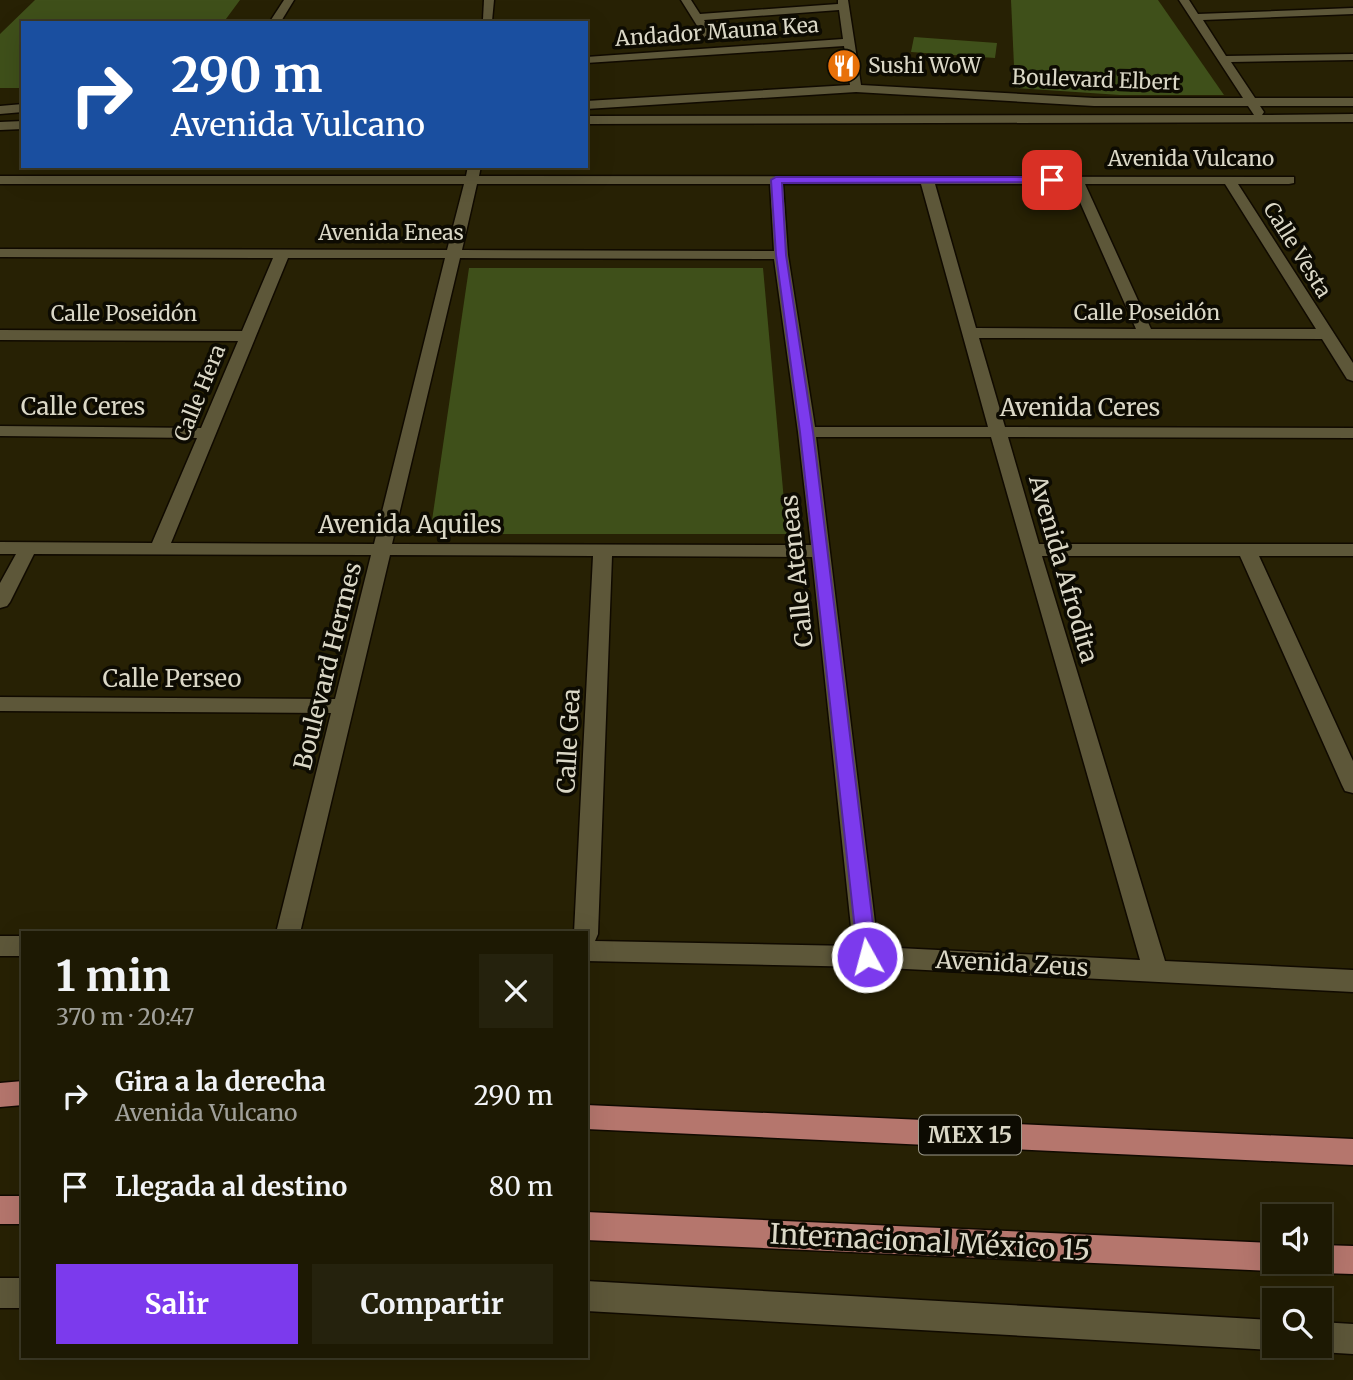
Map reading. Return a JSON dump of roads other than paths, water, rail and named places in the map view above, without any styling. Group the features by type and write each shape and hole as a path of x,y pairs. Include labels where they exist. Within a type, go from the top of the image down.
{"main road":[{"path":"0,1095 21,1093"},
{"name":"MEX 15","path":"588,1117 1353,1152"},
{"path":"0,1210 21,1210"},
{"name":"Internacional México 15","path":"588,1226 1262,1256"},
{"path":"1332,1259 1353,1260"}],"street":[{"path":"275,21 289,0"},
{"path":"488,19 489,0"},
{"path":"686,0 710,37"},
{"path":"1184,0 1263,118"},
{"path":"696,17 843,3 856,88"},
{"path":"1195,17 1353,11"},
{"name":"Andador Mauna Kea","path":"588,60 850,42"},
{"path":"1224,58 1353,57"},
{"name":"Boulevard Elbert","path":"588,105 856,88 927,90 1094,102 1353,102"},
{"path":"801,90 790,104 794,113 805,118"},
{"path":"927,90 944,103 940,111 927,118"},
{"path":"0,110 21,108"},
{"name":"Boulevard Elbert","path":"588,120 1353,118"},
{"path":"0,126 21,125"},
{"name":"Avenida Vulcano","path":"0,180 473,173 776,180 1289,180"},
{"name":"Boulevard Hermes","path":"288,931 473,173"},
{"name":"Calle Ateneas","path":"776,180 781,255 807,432 867,957"},
{"name":"Avenida Afrodita","path":"927,180 1031,550 1155,970"},
{"path":"1077,180 1146,334"},
{"name":"Calle Vesta","path":"1229,180 1353,376"},
{"name":"Avenida Eneas","path":"0,253 781,255"},
{"name":"Calle Hera","path":"159,549 282,254"},
{"name":"Calle Poseidón","path":"970,333 1325,334"},
{"name":"Calle Poseidón","path":"0,335 248,336"},
{"name":"Calle Ceres","path":"0,431 208,433"},
{"name":"Avenida Ceres","path":"807,432 1353,433"},
{"name":"Avenida Aquiles","path":"0,548 819,551"},
{"path":"0,602 28,548"},
{"name":"Calle Gea","path":"586,931 603,550"},
{"path":"1031,550 1353,550"},
{"path":"1247,550 1353,785"},
{"name":"Calle Perseo","path":"0,704 343,706"},
{"path":"0,946 21,946"},
{"name":"Avenida Zeus","path":"588,951 867,957 1353,981"},
{"path":"0,1293 21,1293"},
{"path":"588,1296 1262,1334"},
{"path":"1332,1338 1353,1339"}],"place":[{"name":"Sushi WoW","path":"844,66"}]}
